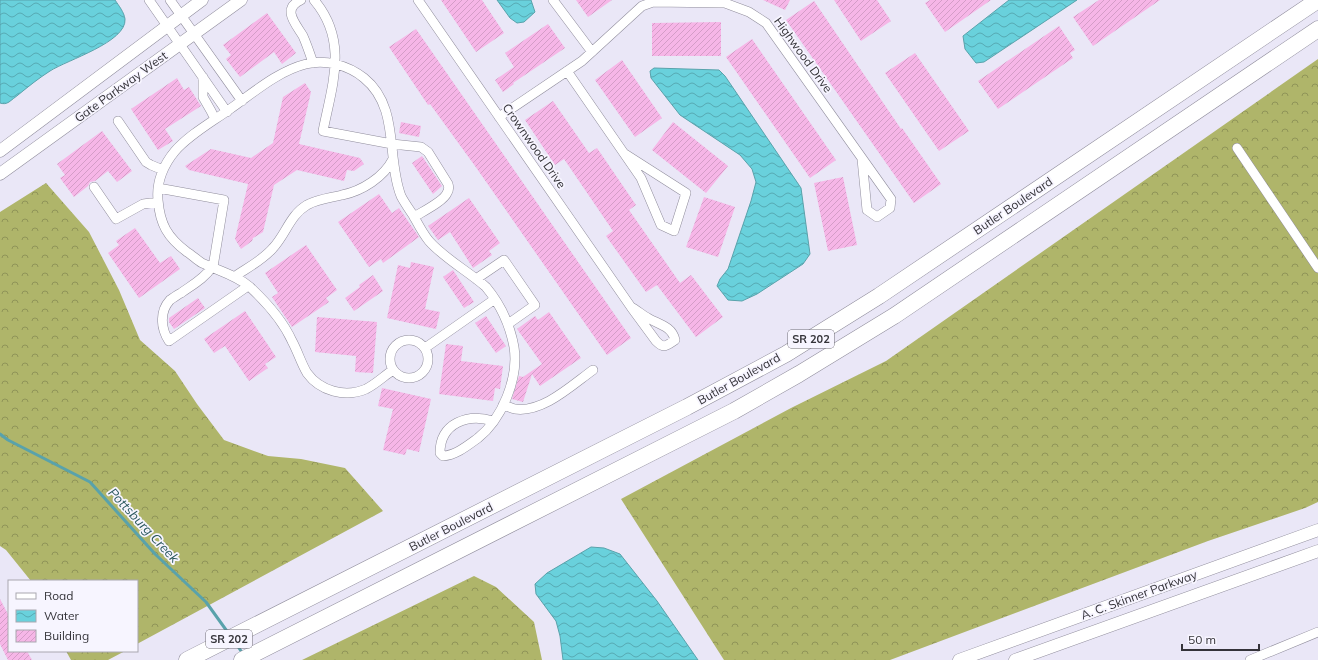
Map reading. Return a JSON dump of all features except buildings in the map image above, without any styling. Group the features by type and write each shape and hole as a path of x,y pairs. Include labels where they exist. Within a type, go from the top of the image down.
{"highway":[{"name":"Butler Boulevard","path":"188,660 721,390 811,339 911,275 1318,0"},
{"name":"Butler Boulevard","path":"242,660 727,414 799,374 894,316 1318,29"}],"main road":[{"name":"Gate Parkway West","path":"0,151 202,0"},
{"name":"Gate Parkway West","path":"0,174 241,0"},
{"name":"A. C. Skinner Parkway","path":"959,660 1318,530"},
{"name":"A. C. Skinner Parkway","path":"1015,660 1318,550"}],"street":[{"path":"149,0 226,112"},
{"path":"170,0 242,101"},
{"path":"301,0 296,2 292,7 291,12 292,17 303,37 312,63"},
{"path":"314,0 328,22 336,48 336,64 323,131 392,144 421,147 428,152 448,184 447,195 414,218"},
{"name":"Crownwood Drive","path":"418,0 631,307 656,341 661,346 666,346 675,340 674,334 666,327 649,319 631,307"},
{"path":"553,0 592,52"},
{"name":"Highwood Drive","path":"499,117 582,61 641,3 725,3 749,12 766,23 891,199 890,208 878,217 867,210 862,159"},
{"path":"393,370 366,389 359,391 336,392 320,386 307,373 287,332 267,305 248,286 234,276 200,262 174,242 168,235 161,218 158,202 158,188 163,170 176,150 188,139 242,101 286,72 306,64 336,64 357,73 370,83 377,91 389,122 393,159 401,195 414,218 430,241 486,287 495,299 508,324 514,349 514,362 512,377 503,405 494,421 483,434 461,450 450,455 443,456 440,453 443,436 448,429 456,423 466,418 485,418 494,421"},
{"path":"567,71 641,178 661,225 674,231 686,193 625,154"},
{"path":"203,77 203,97 215,120"},
{"path":"118,121 146,162 151,166 163,170"},
{"path":"1237,148 1318,268"},
{"path":"234,276 273,248 291,219 306,206 318,200 351,193 360,189 384,172 390,166 393,159"},
{"path":"94,187 116,219 143,204 158,202"},
{"path":"158,188 224,200 212,267 202,279 170,300 162,317 164,334 169,341 248,286"},
{"path":"476,279 504,260 536,305 508,324"},
{"path":"425,348 495,299"},
{"path":"414,340 425,348 429,360 420,376 408,379 402,378 393,370 390,364 390,357 391,351 395,345 401,341 414,340"},
{"path":"503,405 515,409 525,409 539,406 551,400 593,370"},
{"path":"1250,660 1318,632"}],"green space":[{"path":"1318,59 1318,502 1305,508 1208,541 890,660 724,660 621,499 791,408 886,361"},
{"path":"46,183 89,232 119,290 140,340 175,371 224,440 268,456 301,459 345,468 383,511 138,643 138,580 30,580 6,550 0,546 0,212"},
{"path":"474,576 496,587 534,622 542,660 302,660"},
{"path":"67,652 123,652 108,660 71,660"}],"water":[{"path":"0,0 115,0 125,19 123,27 117,35 107,43 50,71 9,102 2,104 0,103"},
{"path":"497,0 531,0 535,12 524,22 517,23 510,18"},
{"path":"1009,0 1077,0 984,62 976,63 965,49 963,36"},
{"path":"654,68 719,70 725,76 801,188 810,254 803,264 757,294 742,301 728,300 717,286 720,279 728,269 751,201 756,182 752,169 740,155 680,115 651,78 650,71"},
{"path":"591,547 604,548 620,554 657,601 698,660 563,660 560,636 556,621 536,594 535,584 547,573"}],"waterway":[{"name":"Pottsburg Creek","path":"0,434 8,440 90,482 155,554 206,602 229,634"},
{"name":"Pottsburg Creek","path":"235,642 243,654"}]}
